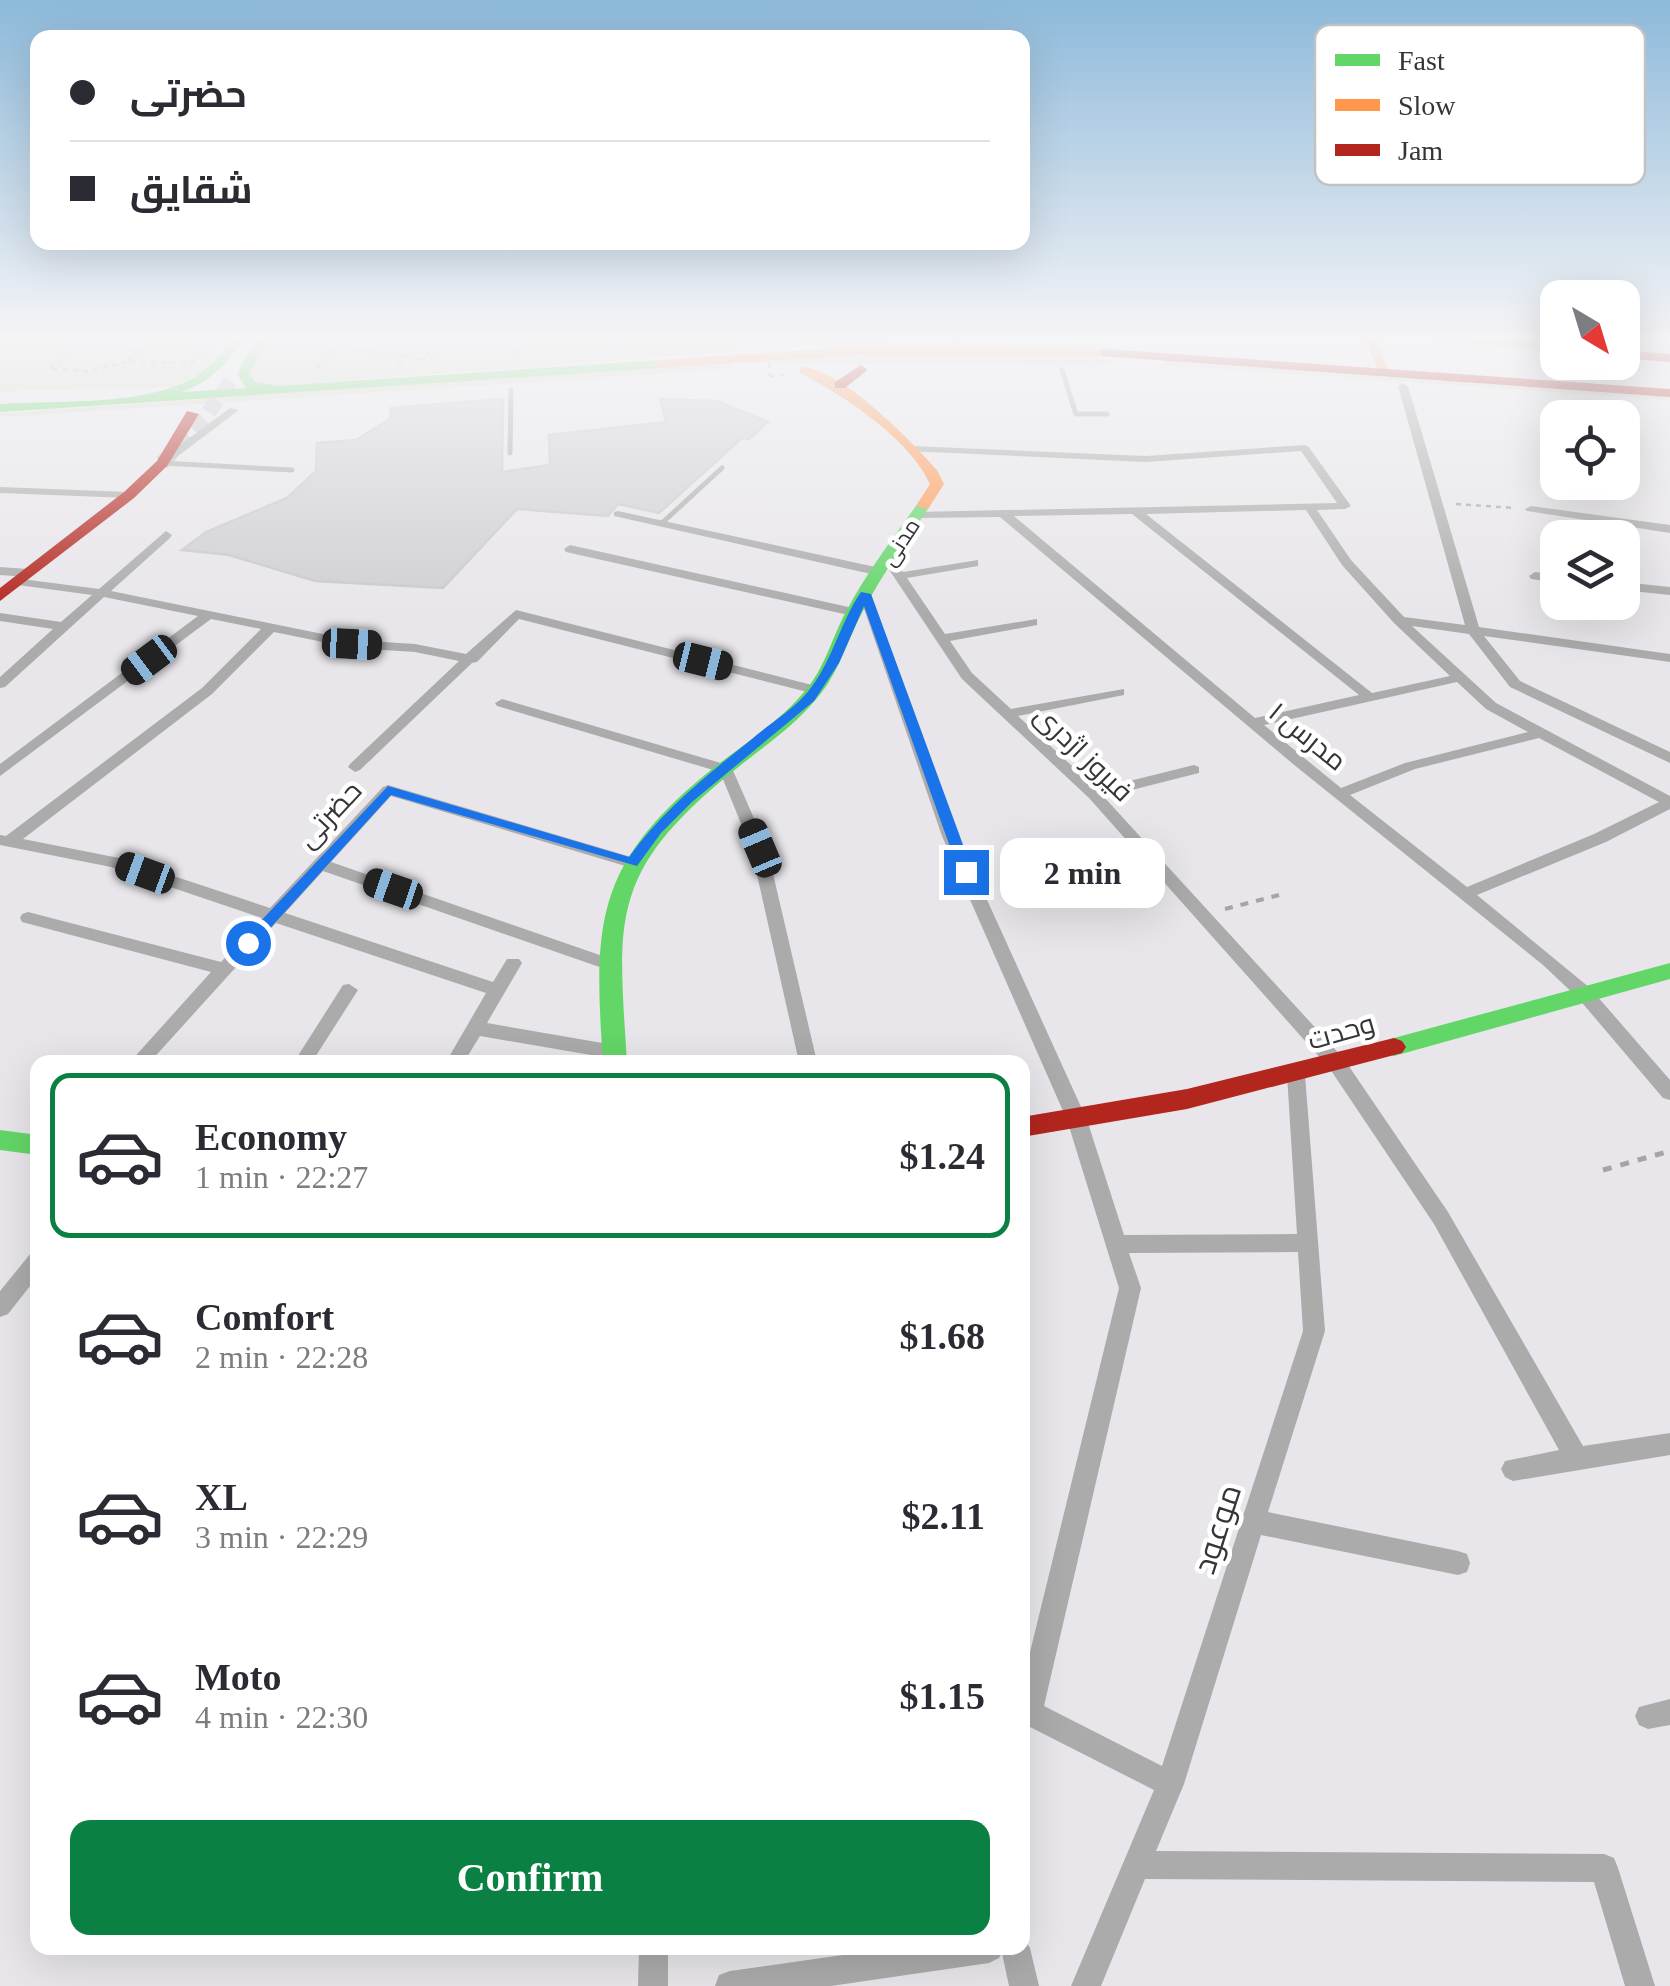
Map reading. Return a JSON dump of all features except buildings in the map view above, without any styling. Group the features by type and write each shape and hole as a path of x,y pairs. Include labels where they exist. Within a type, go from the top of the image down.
{"main road":[{"path":"12,580 128,496 162,463 183,429"},
{"name":"مدنی","path":"615,1055 611,965 615,899 632,863 687,798 815,690 833,663 859,603 890,569 937,484 932,473 892,429"},
{"name":"وحدت","path":"1030,1126 1296,1075 1670,971"},
{"path":"0,1140 30,1144"}],"street":[{"path":"162,463 209,429"},
{"path":"1411,429 1472,630 1515,684 1670,758"},
{"path":"912,450 1146,459 1304,448 1345,506 917,515"},
{"path":"0,490 128,496"},
{"path":"1309,506 1346,562 1399,620 1491,706 1670,803"},
{"path":"1531,509 1670,528"},
{"path":"1135,511 1366,696"},
{"path":"618,514 890,569 974,563"},
{"name":"مدرس ۱","path":"1004,514 1584,993 1670,1093"},
{"path":"0,684 166,535"},
{"path":"570,549 859,603 950,836 1076,1120 1130,1288 1030,1697"},
{"name":"فیروز اژدری","path":"890,569 967,676 1094,795 1337,1064 1441,1218 1577,1458"},
{"path":"1536,576 1540,576"},
{"path":"12,580 104,593 352,644 416,648 472,659"},
{"path":"1640,588 1670,591"},
{"path":"356,768 516,614 815,690"},
{"path":"0,771 208,615"},
{"path":"0,617 65,627"},
{"path":"1399,620 1670,658"},
{"path":"942,638 1032,622"},
{"path":"4,841 207,691 270,628"},
{"path":"1252,722 1458,678"},
{"path":"1008,714 1120,692"},
{"path":"502,703 726,769 760,848 806,1055"},
{"path":"1339,794 1410,766 1540,733"},
{"path":"1635,741 1670,745"},
{"path":"1094,795 1194,770"},
{"name":"حضرتی","path":"146,1055 388,790 632,863"},
{"path":"1465,894 1600,838 1670,803"},
{"path":"4,841 113,862 497,990"},
{"path":"320,864 611,965"},
{"path":"28,918 224,968"},
{"path":"459,1055 512,964"},
{"path":"307,1055 349,990"},
{"path":"474,1028 605,1055"},
{"name":"موعود","path":"1086,1986 1170,1784 1314,1331 1296,1075"},
{"path":"1116,1244 1308,1243"},
{"path":"0,1307 30,1270"},
{"path":"1512,1469 1670,1444"},
{"path":"1253,1521 1458,1563"},
{"path":"1030,1715 1170,1784"},
{"path":"1136,1865 1604,1868 1640,1986"},
{"path":"653,1986 654,1955"},
{"path":"730,1986 941,1955"},
{"path":"1017,1955 1024,1986"}],"lane":[{"path":"510,429 510,453"},
{"path":"162,463 292,470"},
{"path":"662,524 722,468"}],"path":[{"path":"1436,502 1531,509"},
{"path":"1075,882 1158,866"},
{"path":"1203,915 1279,895"},
{"path":"1603,1170 1670,1152"}],"tunnel":[{"path":"162,463 194,429"}],"traffic: fast":[{"path":"615,1055 612,932 618,900 630,870 649,840 678,809 811,695 825,675 863,595 923,506"},
{"path":"1394,1047 1670,971"},
{"path":"0,1140 30,1144"}],"traffic: slow":[{"path":"889,429 932,473 937,484 923,506"}],"traffic: jam":[{"path":"0,596 129,495 162,463 183,429"},
{"path":"1030,1126 1187,1099 1394,1047"}],"route":[{"path":"248,943 388,790 632,863 687,798 739,760 809,698 833,663 853,612 865,594 966,872"}]}
